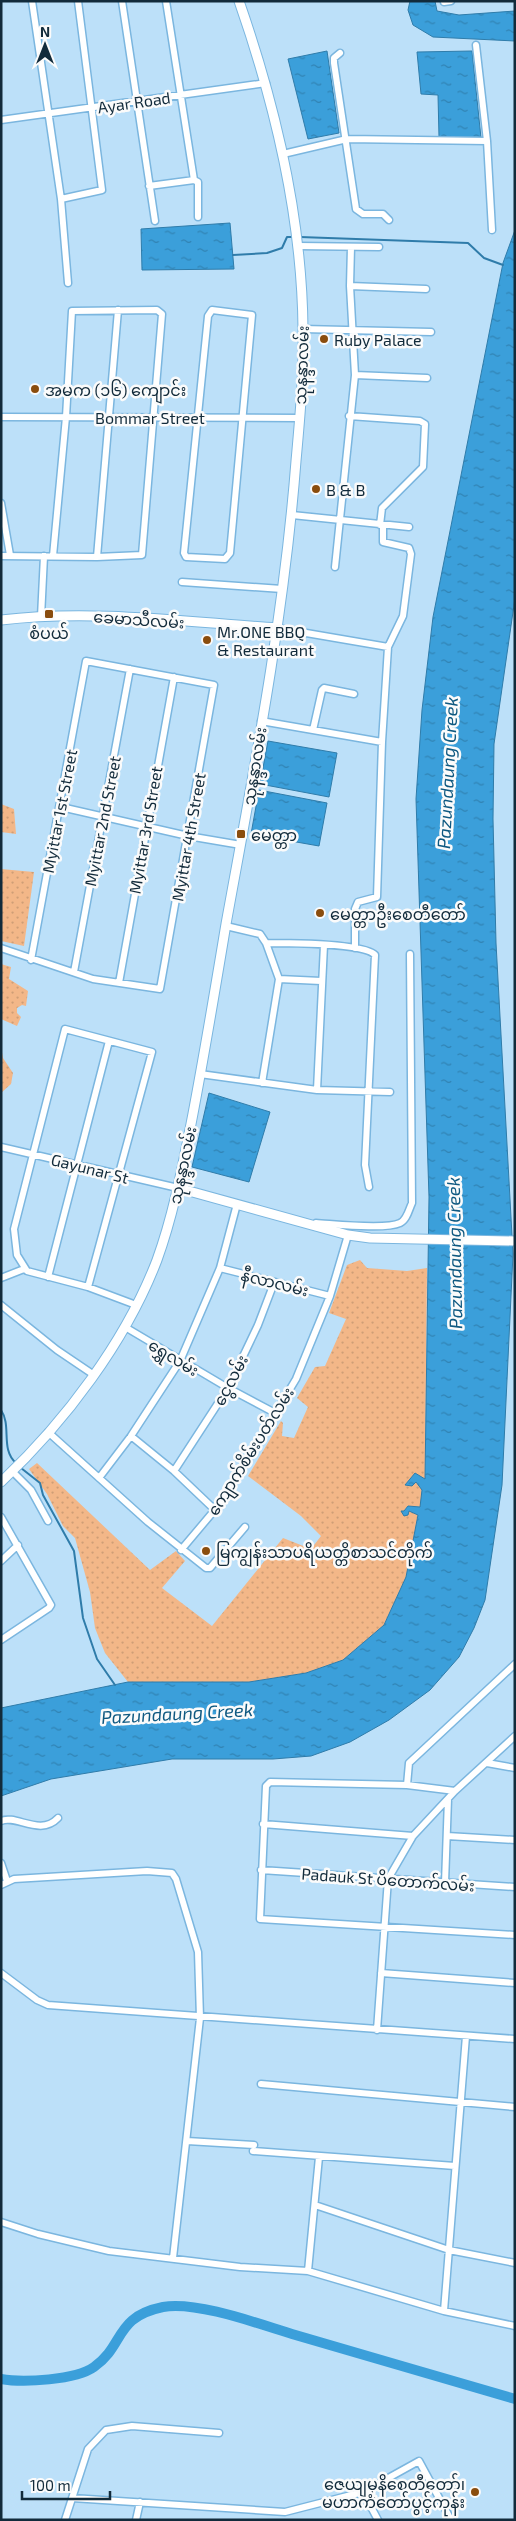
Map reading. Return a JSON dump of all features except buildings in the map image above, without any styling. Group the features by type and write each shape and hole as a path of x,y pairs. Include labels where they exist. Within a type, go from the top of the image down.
{"main road":[{"name":"သုနန္ဒာလမ်း","path":"1,1482 23,1461 94,1375 125,1327 156,1260 178,1188 200,1074 277,628 292,515 300,418 304,329 298,246 283,154 266,83 239,1"},
{"name":"ခေမာသီလမ်း","path":"1,620 41,616 127,616 277,628"},
{"path":"178,1188 350,1235 384,1240 515,1241"}],"street":[{"path":"32,1 61,199 68,282"},
{"path":"61,199 102,190 78,1"},
{"path":"122,1 155,221"},
{"path":"166,1 194,180 198,182 198,217"},
{"path":"444,2 451,1"},
{"path":"476,45 487,140 492,230"},
{"path":"340,53 334,58 334,63 347,139 356,209 362,214 383,214 389,220"},
{"name":"Ayar Road","path":"1,120 266,83"},
{"path":"283,154 347,139 487,140"},
{"path":"150,186 194,180"},
{"path":"298,246 379,247"},
{"path":"335,567 349,416 355,375 350,286 351,247"},
{"path":"350,286 426,289"},
{"path":"97,557 118,310"},
{"path":"1,556 97,557 142,555 162,314 160,312 118,310 72,311 66,417 53,556"},
{"path":"212,310 250,313 252,315 244,418 230,553 225,559 186,557 184,553 199,417 209,312 212,310"},
{"path":"304,329 431,332"},
{"path":"355,375 427,378"},
{"path":"349,416 420,421 425,424 423,467 382,508 383,542 407,547 411,552 404,616 388,648 382,742 377,897 358,902 355,909 355,948"},
{"name":"Bommar Street","path":"1,417 300,418"},
{"path":"1,503 10,555"},
{"path":"292,515 409,527"},
{"path":"41,616 44,556"},
{"path":"182,582 282,589"},
{"path":"277,628 388,648"},
{"name":"Myittar 1st Street","path":"31,960 61,807 86,661 130,669"},
{"path":"130,669 174,677"},
{"name":"Myittar 2nd Street","path":"74,972 130,669"},
{"name":"Myittar 4th Street","path":"119,983 160,989 188,836 214,685 174,677"},
{"name":"Myittar 3rd Street","path":"119,983 145,826 174,677"},
{"path":"313,730 324,688 354,694"},
{"path":"261,721 382,742"},
{"path":"61,807 188,836 241,845"},
{"path":"226,926 257,932 266,942 279,979 262,1083"},
{"path":"266,942 355,948 371,952 375,955 365,1165 369,1187"},
{"path":"317,1090 324,945"},
{"path":"1,948 31,960 94,979 119,983"},
{"path":"305,1223 372,1225 400,1223 405,1219 412,1203 410,954"},
{"path":"279,979 321,981"},
{"path":"24,1269 17,1255 14,1229 65,1029 152,1052 88,1287"},
{"path":"48,1277 75,1166 109,1041"},
{"path":"200,1074 317,1090 390,1092"},
{"name":"Gayunar St","path":"1,1147 75,1166 178,1188"},
{"path":"99,1478 132,1436 180,1361 220,1268 237,1204"},
{"name":"ကျောက်စိမ်းပတ်လမ်း","path":"181,1550 216,1510 296,1379 330,1296 350,1235"},
{"name":"နီလာလမ်း","path":"220,1268 330,1296"},
{"path":"1,1278 24,1269 88,1287 136,1305"},
{"name":"ငွေလမ်း","path":"174,1471 228,1388 258,1326 274,1283"},
{"path":"1,1305 57,1350 94,1375"},
{"name":"ရွှေလမ်း","path":"125,1327 180,1361 276,1414"},
{"path":"48,1432 181,1550 206,1568 210,1568 245,1527"},
{"path":"132,1436 174,1471 216,1510"},
{"path":"14,1470 31,1490 48,1521"},
{"path":"1,1516 51,1601 49,1608 1,1640"},
{"path":"1,1561 18,1545"},
{"path":"407,1785 409,1764 515,1664"},
{"path":"377,2030 388,1879 413,1836 455,1791 515,1736"},
{"path":"487,1763 515,1768"},
{"path":"455,1791 407,1785 270,1782 266,1786 263,1824 260,1919 515,1935"},
{"path":"444,1882 448,1798"},
{"path":"1,1821 11,1819 22,1824 43,1825 51,1824 58,1818"},
{"path":"263,1824 413,1836"},
{"path":"447,1836 515,1840"},
{"path":"1,1863 4,1883 147,1871 172,1873 176,1879 198,1952 200,2018 173,2258"},
{"name":"Padauk St ပိတောက်လမ်း","path":"262,1870 515,1887"},
{"path":"1,1973 37,2000 48,2005 200,2018 515,2039"},
{"path":"381,1973 515,1982"},
{"path":"444,2311 466,2036"},
{"path":"260,2084 515,2107"},
{"path":"187,2141 320,2157 455,2166"},
{"path":"308,2271 320,2157"},
{"path":"314,2205 449,2250 515,2263"},
{"path":"1,2222 38,2234 109,2251 240,2267 308,2271 444,2311 515,2326"},
{"path":"65,2520 88,2449 106,2430 132,2426 219,2433"},
{"path":"72,2498 140,2502 284,2516 363,2492 419,2461 451,2520"},
{"path":"363,2492 378,2520"},
{"path":"136,2520 140,2502"}],"shaded area":[{"path":"1,804 14,809 16,834 1,832"},
{"path":"1,869 34,872 24,946 1,941"},
{"path":"1,964 11,967 9,979 28,991 26,1006 22,1005 17,1008 17,1013 21,1017 17,1026 1,1019"},
{"path":"1,1047 3,1058 13,1073 11,1084 1,1093"},
{"path":"360,1260 367,1268 407,1271 427,1268 425,1480 415,1473 405,1485 416,1482 419,1484 422,1493 421,1507 408,1506 404,1511 414,1511 418,1515 406,1577 384,1625 343,1660 306,1673 249,1682 128,1682 105,1653 95,1628 90,1592 75,1538 63,1526 47,1494 29,1469 37,1463 150,1570 176,1551 185,1561 162,1588 212,1626 283,1538 311,1549 321,1536 301,1516 248,1476 281,1421 283,1423 282,1436 294,1438 308,1407 297,1398 315,1367 325,1366 346,1319 329,1313 347,1265"}],"water":[{"path":"410,1 435,1 437,11 459,15 515,11 515,41 433,37 413,25 408,10"},
{"path":"327,51 339,133 308,139 288,59"},
{"path":"472,51 481,138 439,137 438,95 421,94 417,52"},
{"path":"230,223 234,269 142,270 141,229"},
{"name":"Pazundaung Creek","path":"515,230 515,598 494,744 493,819 496,943 513,1254 502,1485 485,1600 474,1628 459,1657 430,1690 389,1720 350,1742 311,1756 273,1759 172,1759 51,1779 1,1796 1,1708 128,1682 249,1682 306,1673 343,1660 384,1625 406,1577 418,1515 409,1511 408,1515 404,1516 401,1511 404,1511 408,1506 420,1507 422,1490 416,1482 412,1486 405,1485 415,1473 425,1479 429,1197 416,799 422,710 433,617 503,263"},
{"path":"268,741 337,753 329,797 260,784"},
{"path":"259,790 327,803 319,846 251,834"},
{"path":"209,1093 270,1112 249,1182 192,1167"}],"waterway":[{"path":"233,255 267,253 282,248 287,237 293,237"},
{"path":"300,237 468,243 484,258 503,265"},
{"path":"1,1410 6,1423 8,1451 16,1463"},
{"path":"21,1468 40,1483 43,1495 74,1551 83,1618 97,1659 115,1685"},
{"path":"1,2379 22,2381 62,2378 86,2371 104,2359 122,2332 136,2317 163,2307 177,2306 228,2314 515,2399"}],"place":[{"name":"Ruby Palace","path":"324,339"},
{"name":"အမက (၁၆) ကျောင်း","path":"35,389"},
{"name":"B & B","path":"316,489"},
{"name":"စံပယ်","path":"49,614"},
{"name":"Mr.ONE BBQ & Restaurant","path":"207,640"},
{"name":"မေတ္တာ","path":"241,834"},
{"name":"မေတ္တာဦးစေတီတော်","path":"320,913"},
{"name":"မြကျွန်းသာပရိယတ္တိစာသင်တိုက်","path":"206,1551"},
{"name":"ဇေယျမုနိစေတီတော်၊ မဟာကံတော်ပွင့်ကုန်း","path":"475,2492"}]}
